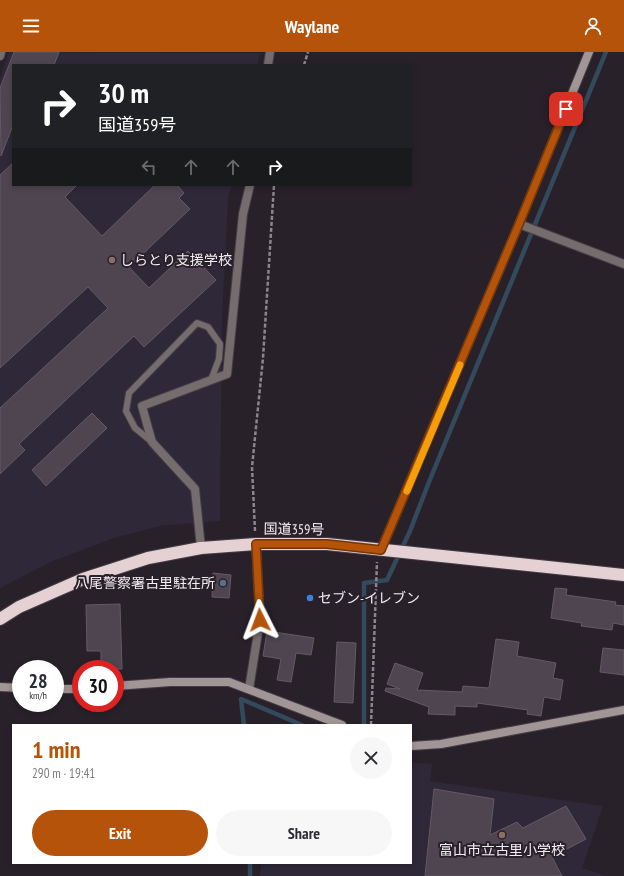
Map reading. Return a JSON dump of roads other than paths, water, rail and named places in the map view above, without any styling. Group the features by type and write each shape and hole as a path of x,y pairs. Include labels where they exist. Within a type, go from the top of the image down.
{"highway":[{"name":"国道359号","path":"0,619 19,608 83,579 148,558 201,548 256,544 327,544 624,574"}],"street":[{"path":"0,56 1,52"},
{"path":"268,64 270,52"},
{"path":"381,550 519,224 589,52"},
{"path":"201,548 195,489 152,442 142,406 227,374 243,214 250,186"},
{"path":"519,224 624,264"},
{"path":"249,689 260,620 256,544"},
{"path":"124,685 170,682 229,682 339,724"},
{"path":"0,687 12,688"},
{"path":"412,746 441,744 624,710"}],"lane":[{"path":"152,442 135,428 126,411 129,393 197,323 208,328 220,344 219,359 211,380"}],"waterway":[{"path":"364,724 364,583 387,580 410,531 606,52"},
{"path":"244,724 241,699 300,724"},
{"path":"250,864 250,876"}],"place":[{"name":"しらとり支援学校","path":"112,260"},
{"name":"八尾警察署古里駐在所","path":"223,583"},
{"name":"セブン-イレブン","path":"310,598"},
{"name":"富山市立古里小学校","path":"502,835"}]}
